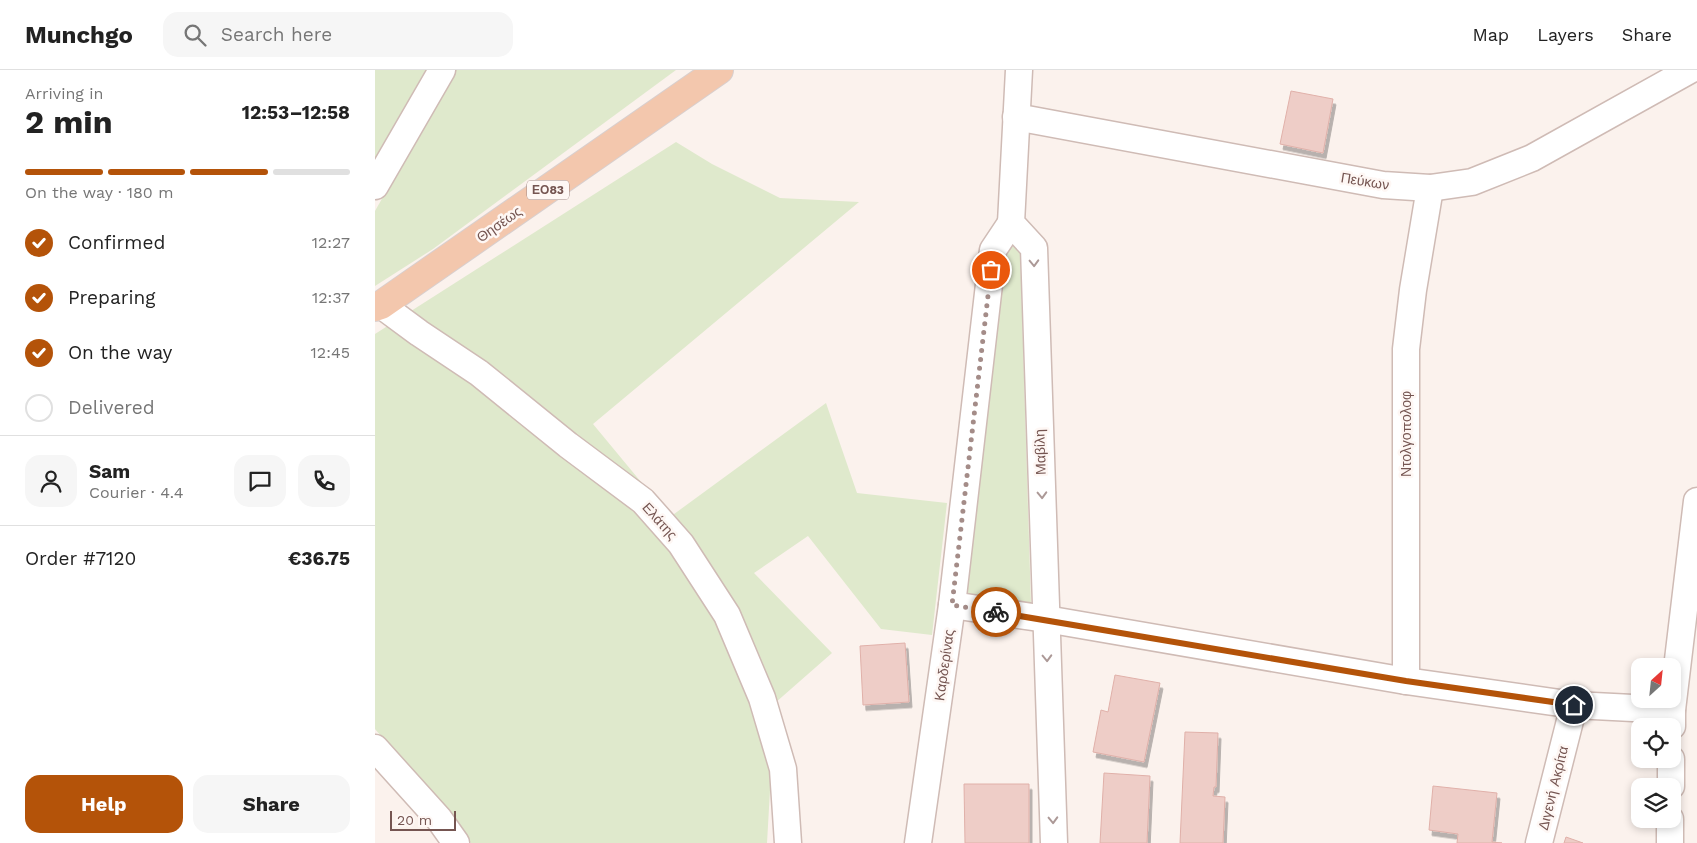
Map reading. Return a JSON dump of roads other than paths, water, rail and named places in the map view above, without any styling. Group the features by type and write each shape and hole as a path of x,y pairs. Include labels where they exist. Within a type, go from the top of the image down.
{"main road":[{"name":"Θησέως","path":"378,306 719,70"}],"street":[{"path":"375,186 442,70"},
{"path":"1011,223 1019,70"},
{"name":"Πεύκων","path":"1016,117 1383,185 1430,188 1472,182 1532,158 1690,70"},
{"name":"Ντολγοπολοφ","path":"1406,681 1406,349 1413,290 1430,188"},
{"name":"Καρδερίνας","path":"919,843 952,605 993,250 1011,223"},
{"name":"Μαβίλη","path":"1011,223 1034,248 1053,843"},
{"name":"Ελάτης","path":"378,306 479,373 643,501 681,544 727,615 762,698 783,768 787,843"},
{"path":"1681,681 1697,501"},
{"path":"952,605 1046,619 1406,681 1574,705 1631,704"},
{"name":"Διγενή Ακρίτα","path":"1539,843 1574,705"},
{"path":"375,748 439,819 456,843"},
{"path":"1670,828 1670,843"}]}
